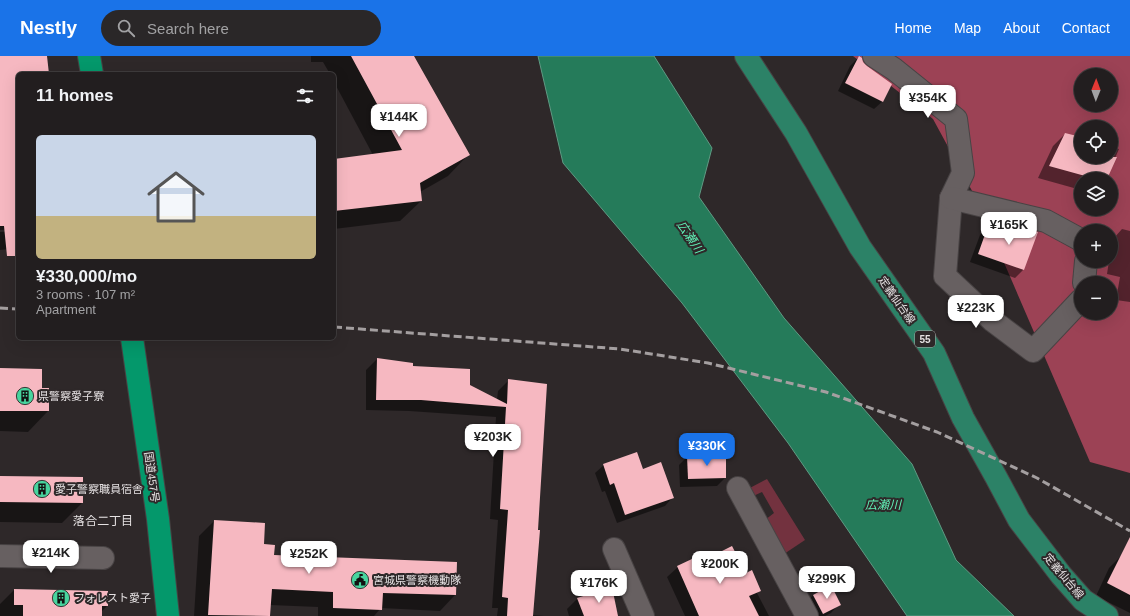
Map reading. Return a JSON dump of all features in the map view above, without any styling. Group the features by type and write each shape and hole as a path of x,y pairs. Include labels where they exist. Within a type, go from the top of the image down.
{"highway":[{"path":"89,56 92,72"},
{"name":"国道457号","path":"133,343 158,519 168,616"}],"main road":[{"name":"定義仙台線","path":"746,56 796,133 860,247 934,353 963,418 1019,520 1061,575 1083,600 1107,616"}],"street":[{"path":"874,56 894,69 956,119 963,173 951,198 945,276 993,321 1033,351 1074,307"},
{"path":"951,198 1046,221 1074,236"},
{"path":"738,488 807,616"},
{"path":"614,549 643,616"},
{"path":"0,556 103,558"}],"shaded area":[{"path":"853,56 1130,56 1130,473 1090,462 977,200 933,119"},
{"path":"767,479 805,540 781,556 765,520 774,513 762,492 749,498 746,490"}],"water":[{"name":"広瀬川","path":"538,56 654,56 712,148 699,197 784,318 912,464 956,560 1014,616 907,616 788,443 682,303 563,163"}],"building":[{"path":"0,56 47,56 49,72 16,72 16,256 7,256 4,226 0,226"},
{"path":"351,56 414,56 470,155 420,183 422,201 336,211 336,159 402,150"},
{"path":"859,56 867,66 892,84 883,102 845,83"},
{"path":"1065,133 1074,135 1074,164 1114,164 1110,172 1074,173 1049,166"},
{"path":"988,226 1015,236 1019,227 1038,232 1024,270 978,254"},
{"path":"377,358 413,363 413,366 470,369 470,385 507,404 508,379 547,384 538,530 540,530 533,616 507,616 508,598 502,597 508,510 500,509 506,407 421,400 376,400"},
{"name":"県警察愛子寮","path":"0,368 42,369 42,388 49,388 49,411 0,411"},
{"path":"637,452 643,469 661,462 674,498 625,515 614,483 610,485 603,464"},
{"path":"726,454 726,478 688,479 687,456"},
{"name":"愛子警察職員宿舎","path":"0,476 83,477 83,503 0,502"},
{"path":"214,520 265,523 264,544 275,545 274,555 457,562 456,595 383,593 382,610 333,608 333,592 272,589 270,616 208,615"},
{"path":"1130,537 1130,595 1107,583"},
{"path":"732,546 746,573 752,570 761,591 749,596 759,616 699,616 677,566 709,551 712,556"},
{"path":"831,585 841,605 823,614 813,595"},
{"path":"612,587 618,616 584,616 577,598"},
{"name":"フォレスト愛子","path":"14,589 108,591 108,606 102,606 102,616 23,616 23,605 14,605"}],"railway":[{"path":"0,308 16,309"},
{"path":"336,327 620,349 708,363 826,392 937,432 1037,478 1130,531"}],"place":[{"name":"県警察愛子寮","path":"25,396"},
{"name":"愛子警察職員宿舎","path":"42,489"},
{"name":"宮城県警察機動隊","path":"360,580"},
{"name":"フォレスト愛子","path":"61,598"}],"district":[{"name":"落合二丁目","path":"103,521"}]}
